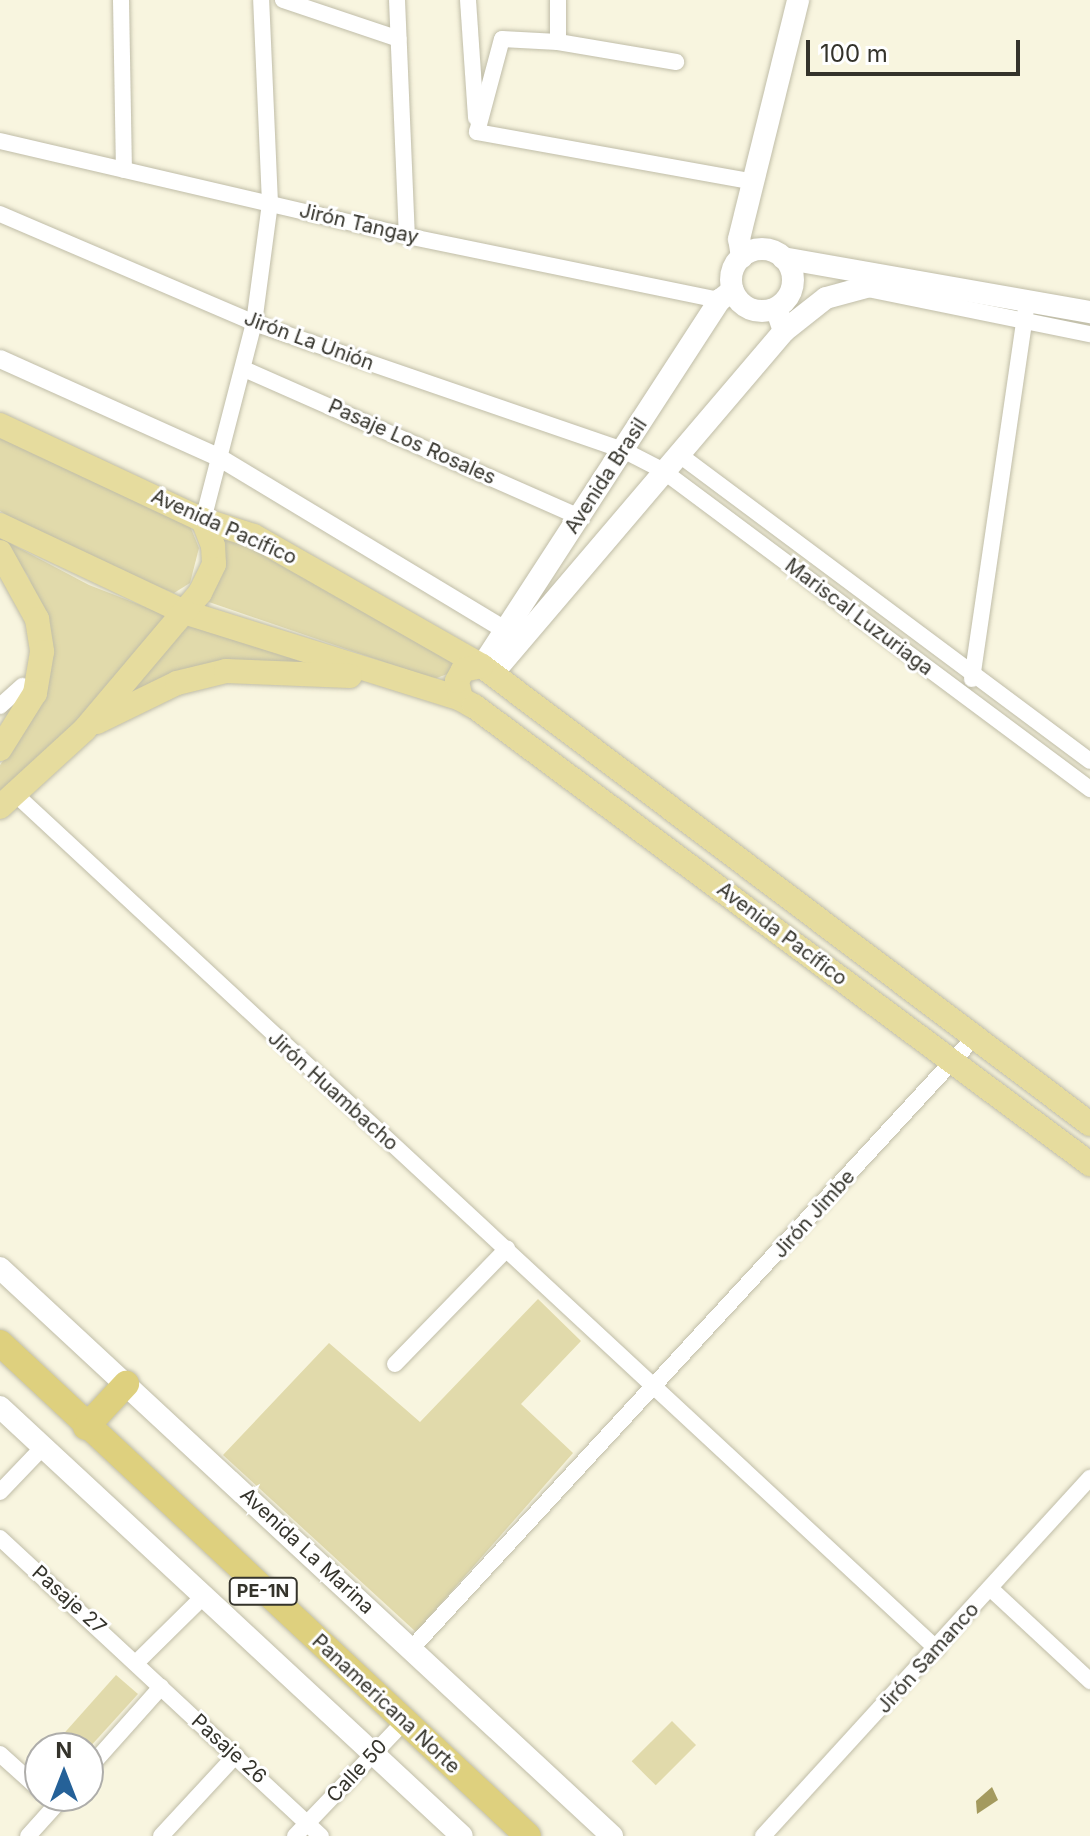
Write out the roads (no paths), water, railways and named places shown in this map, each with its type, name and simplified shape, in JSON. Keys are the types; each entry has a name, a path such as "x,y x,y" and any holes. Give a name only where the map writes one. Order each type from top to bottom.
{"highway":[{"name":"Panamericana Norte","path":"0,1343 86,1427 528,1836"},
{"path":"86,1427 126,1384"}],"main road":[{"path":"798,0 739,239 742,257 726,295 754,310 826,298 901,277"},
{"path":"742,257 763,249 783,258 901,277 1025,311 1090,312"},
{"path":"783,258 793,277 779,306 784,331"},
{"name":"Avenida Brasil","path":"487,669 503,629 625,451 726,295"},
{"path":"487,669 784,331 826,298"},
{"name":"Avenida Pacífico","path":"0,425 203,520 254,536 487,669 972,1040 1090,1124"},
{"path":"7,800 85,729 208,580 214,564 213,546 203,520"},
{"name":"Avenida Pacífico","path":"0,525 184,612 468,703 1090,1164"},
{"path":"0,552 37,619 42,652 35,693 0,749"},
{"path":"469,667 487,669 497,686 493,699 468,703 459,675 469,667"},
{"path":"85,729 177,683 226,671 276,669 391,679"},
{"name":"Avenida La Marina","path":"0,1268 612,1836"},
{"path":"0,1407 206,1594 462,1836"}],"street":[{"path":"121,0 124,170"},
{"path":"203,520 254,323 270,203 261,0"},
{"path":"283,0 399,39"},
{"path":"397,0 407,236"},
{"path":"468,0 477,132"},
{"path":"558,0 558,42"},
{"path":"477,132 502,39 558,42 676,62"},
{"path":"477,132 755,182"},
{"name":"Jirón Tangay","path":"0,141 407,236 726,295"},
{"name":"Jirón La Unión","path":"0,214 254,323 625,451"},
{"path":"862,288 1025,311 1090,334"},
{"path":"969,699 1025,311"},
{"path":"0,359 220,458 503,629"},
{"name":"Pasaje Los Rosales","path":"244,369 580,517"},
{"name":"Mariscal Luzuriaga","path":"625,451 662,470 1090,789"},
{"name":"Mariscal Luzuriaga","path":"677,453 1090,761"},
{"path":"0,706 22,686"},
{"name":"Jirón Huambacho","path":"7,800 507,1249 937,1649"},
{"name":"Jirón Jimbe","path":"412,1648 972,1040"},
{"path":"395,1364 507,1249"},
{"path":"0,1492 43,1447"},
{"name":"Jirón Samanco","path":"763,1836 1090,1478"},
{"name":"Pasaje 27","path":"0,1538 138,1661"},
{"path":"990,1588 1090,1681"},
{"path":"138,1661 206,1594"},
{"name":"Pasaje 26","path":"138,1661 161,1687 310,1821 321,1836"},
{"path":"104,1751 161,1687"},
{"name":"Calle 50","path":"295,1836 405,1721"},
{"path":"0,1754 24,1776"},
{"path":"161,1836 236,1755"},
{"path":"28,1836 46,1812"}]}
